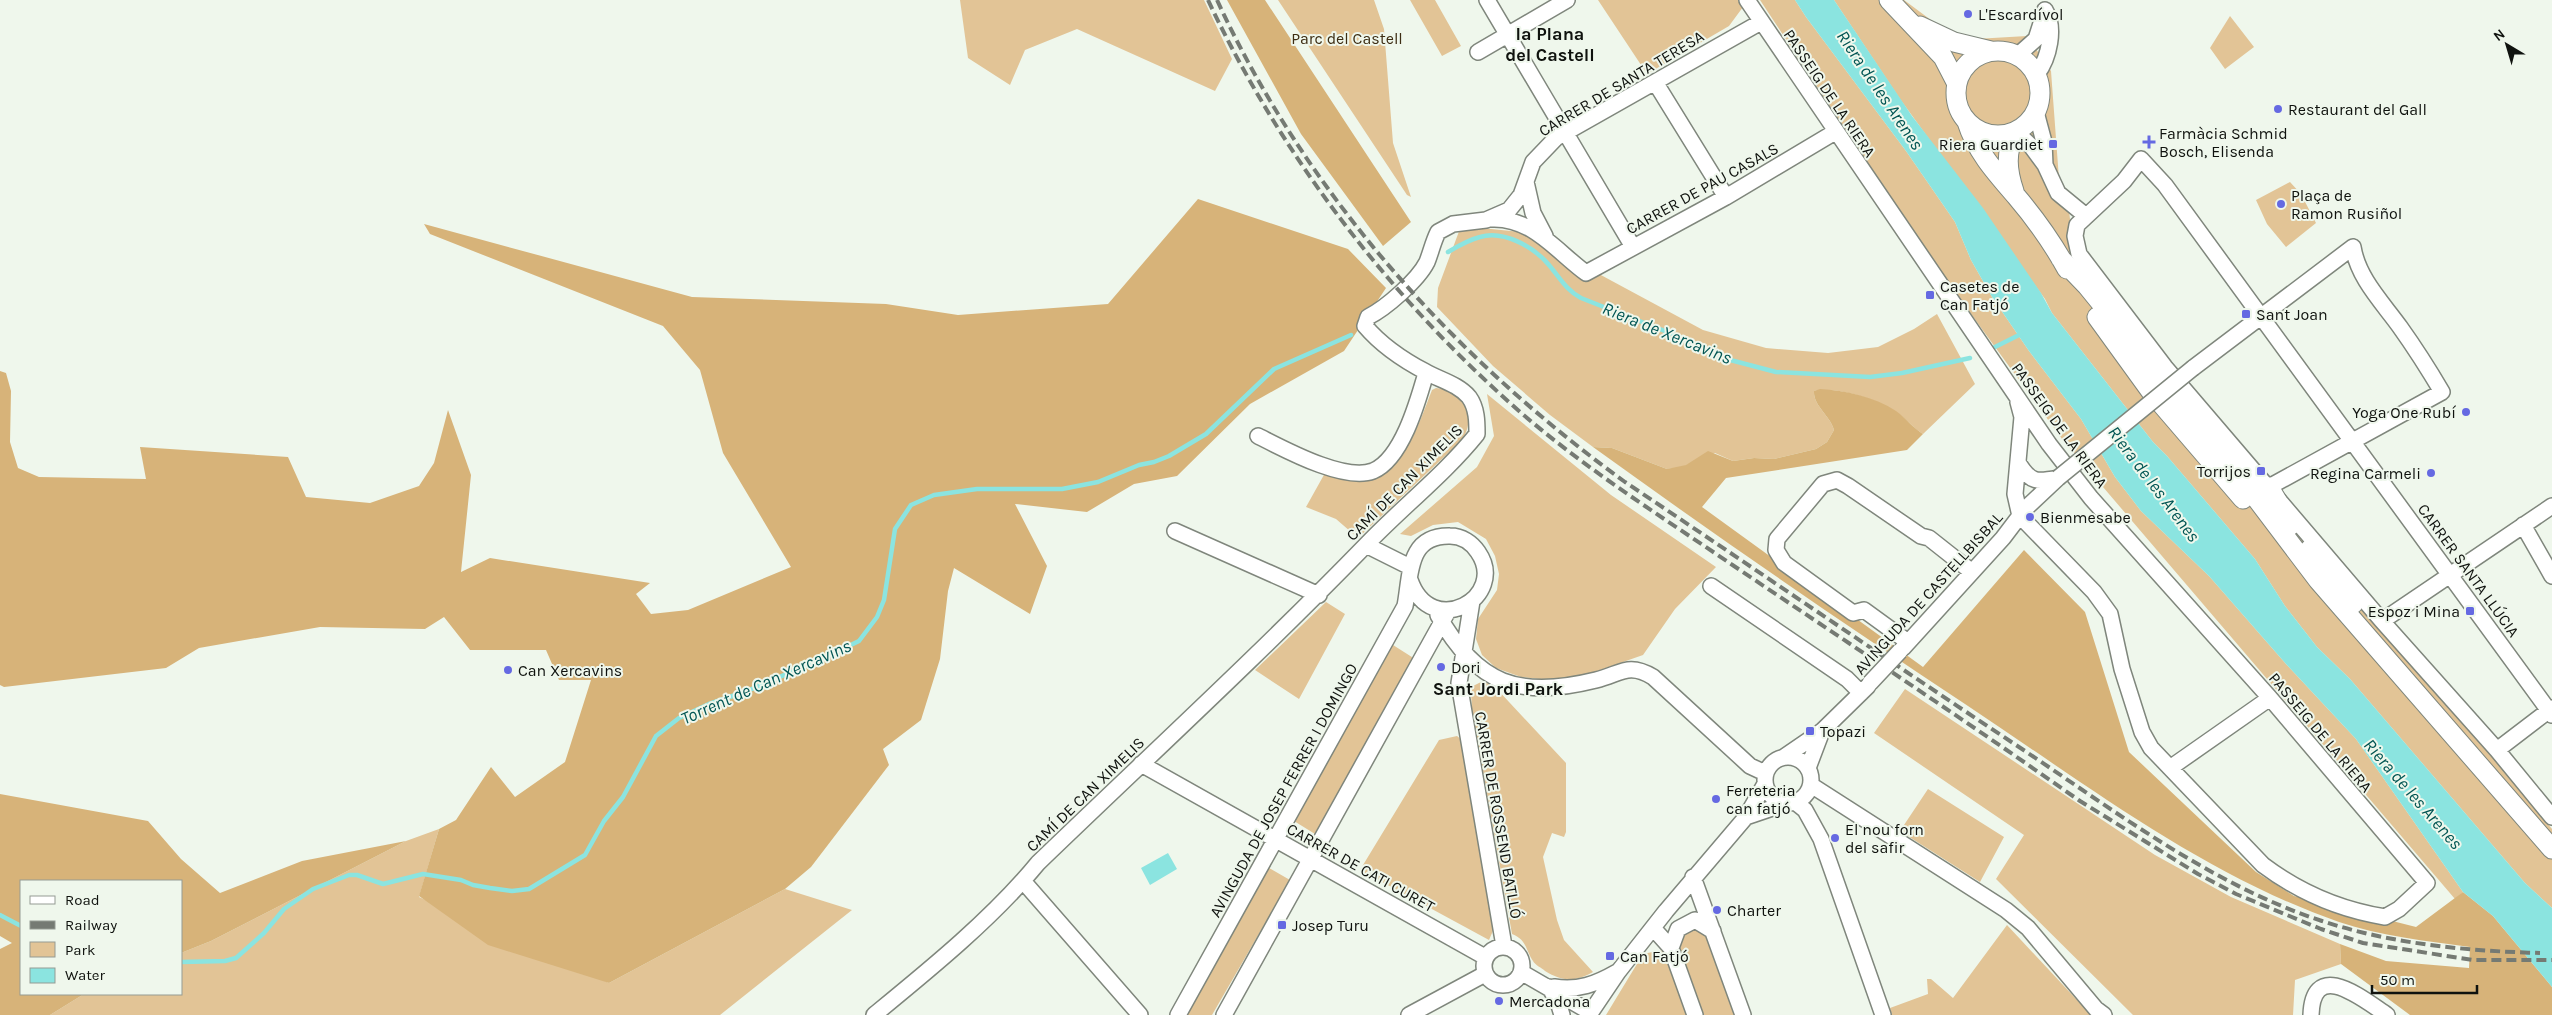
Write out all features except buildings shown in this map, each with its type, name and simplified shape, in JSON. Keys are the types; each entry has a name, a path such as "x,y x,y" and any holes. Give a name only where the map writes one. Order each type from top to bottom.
{"main road":[{"path":"1889,0 1943,57 1957,84"},
{"path":"1905,19 1954,42 1991,51"},
{"path":"2016,197 2007,166 2010,142 2016,132 2027,124 2036,112 2041,92 2037,74 2029,63 2018,55 2000,50 1991,51 1979,55 1968,62 1957,84 1957,103 1973,138 1992,170 2016,197 2061,259 2087,286 2213,441 2318,580 2548,845"},
{"path":"1967,122 1976,129 1988,134 2001,135 2016,132"},
{"path":"2268,487 2286,519 2361,615 2390,662"}],"street":[{"path":"1487,0 1633,247"},
{"path":"1478,52 1567,0"},
{"name":"PASSEIG DE LA RIERA","path":"1747,0 2049,444 2091,498 2270,698 2427,883 2399,909 2385,918 2351,910 2324,900 2280,878 2264,865 2170,768"},
{"path":"2018,55 2036,39 2045,5"},
{"path":"2037,74 2048,55 2050,18 2045,5"},
{"name":"CARRER DE SANTA TERESA","path":"1392,300 1414,279 1427,262 1438,232 1453,224 1486,220 1510,210 1517,203 1533,162 1544,148 1566,133 1761,22"},
{"path":"1655,82 1726,197"},
{"path":"2036,112 2044,142 2045,165"},
{"name":"CARRER DE PAU CASALS","path":"1548,241 1586,273 1726,197 1835,132"},
{"path":"2016,132 2031,146 2045,165 2058,194 2086,216 2077,225 2075,236 2080,254 2165,367 2382,621 2497,750 2552,817"},
{"name":"CARRER SANTA LLÚCIA","path":"2086,216 2124,181 2141,159 2165,185 2551,711"},
{"path":"1526,178 1533,213 1548,241"},
{"path":"1486,220 1500,219 1530,227 1548,241"},
{"name":"AVINGUDA DE CASTELLBISBAL","path":"1784,757 1822,730 1866,688 1972,572 2020,516 2058,478 2194,368 2353,247 2355,258 2366,281 2406,335 2442,392 2352,439"},
{"name":"CAMÍ DE CAN XIMELIS","path":"874,1015 908,987 1024,880 1038,863 1140,764 1319,596 1366,545 1463,452 1478,434 1476,415 1470,399 1459,388 1426,372 1380,343 1365,326 1368,317 1392,300"},
{"path":"1258,436 1307,460 1352,472 1371,471 1378,468 1393,453 1408,428 1426,372"},
{"path":"2016,396 2022,417 2015,494 2020,516 2094,592 2110,614 2122,668 2142,732 2151,748 2170,768 2270,698"},
{"path":"2268,487 2352,439"},
{"path":"2019,464 2026,476 2039,482 2058,478"},
{"path":"1904,647 1864,610 1853,613 1784,563 1776,550 1776,539 1823,484 1837,480 1848,486 1920,536 1929,538 1972,572"},
{"path":"2382,621 2552,506"},
{"path":"2523,525 2552,576"},
{"path":"1175,531 1319,596"},
{"path":"1224,1015 1442,614 1465,606 1480,592 1484,581 1485,569 1482,557 1475,547 1465,540 1454,536 1430,539 1420,546 1414,556 1410,574 1419,598 1442,614 1464,654 1482,671 1510,685 1537,689 1598,680 1623,670 1640,670 1653,677 1765,778 1773,798 1791,802 1805,810 1822,839 1883,1015"},
{"path":"1366,545 1410,574"},
{"name":"AVINGUDA DE JOSEP FERRER I DOMINGO","path":"1178,1015 1405,606 1410,574"},
{"path":"1711,586 1847,679 1866,688"},
{"name":"CARRER DE ROSSEND BATLLÓ","path":"1472,601 1459,683 1504,946"},
{"path":"1459,683 1468,672 1482,671"},
{"path":"2497,750 2551,711"},
{"path":"1746,817 1804,796 1810,785 1808,768 1822,730"},
{"path":"1521,972 1548,986 1590,1014 1618,972 1693,877 1746,817 1776,760 1784,757 1795,758 1808,768"},
{"name":"CARRER DE CATI CURET","path":"1140,764 1486,957"},
{"path":"1810,785 2006,910 2028,928 2096,1009 2104,1015"},
{"path":"1693,877 1743,1015"},
{"path":"1024,880 1140,1015"},
{"path":"1671,948 1678,929 1695,920 1713,931"},
{"path":"1653,928 1671,948 1695,1015"},
{"path":"1504,946 1519,955 1522,966 1521,972 1514,981 1504,985 1492,982 1485,974 1486,957 1493,949 1504,946"},
{"path":"1548,986 1570,990 1582,988 1618,972"},
{"path":"1409,1015 1485,974"},
{"path":"2310,1015 2313,998 2325,987 2331,985 2347,989 2387,1015"},
{"path":"1548,986 1558,1002 1562,1015"}],"green space":[{"path":"960,0 1204,0 1232,59 1215,91 1077,29 1025,50 1010,85 968,58"},
{"name":"Parc del Castell","path":"1278,0 1374,0 1384,29 1393,143 1411,197 1407,195"},
{"name":"Parc del Castell","path":"1410,0 1435,0 1461,46 1442,56"},
{"path":"1598,0 1738,0 1743,7 1729,26 1647,74"},
{"path":"1760,0 1795,0 1906,151 1955,222 1971,260 1992,297 2029,351 2081,419 2115,477 2141,511 2209,576 2286,664 2356,739 2463,892 2455,899 2062,439 1931,259"},
{"path":"1834,0 1904,0 1943,29 1975,39 2027,36 2051,71 2059,179 2069,211 2074,251 2552,829 2552,908 2525,883 2350,679 2317,647 2285,606 2255,559 2153,442 2052,313 2045,299 1900,99"},
{"path":"2230,16 2254,47 2225,69 2210,48"},
{"name":"Plaça de Ramon Rusiñol","path":"2290,182 2301,194 2316,223 2286,247 2267,224 2256,200"},
{"path":"1461,226 1521,232 1703,330 1766,348 1828,353 1878,347 1914,329 1937,314 1975,384 1923,434 1900,414 1868,398 1834,390 1814,391 1816,401 1834,430 1827,442 1816,449 1774,459 1754,458 1733,461 1715,453 1680,468 1667,469 1612,448 1593,447 1550,415 1493,366 1437,307 1438,288"},
{"path":"1436,388 1446,390 1461,400 1468,415 1466,432 1461,441 1358,538 1336,519 1306,507 1325,473 1346,479 1367,480 1380,476 1391,468 1409,444 1432,390"},
{"path":"1487,394 1611,495 1716,567 1675,609 1643,655 1583,676 1556,681 1521,677 1496,668 1482,655 1476,639 1478,619 1497,590 1499,574 1495,556 1486,539 1458,522 1433,525 1411,536 1400,534 1477,467 1494,436"},
{"path":"1326,602 1345,614 1299,699 1255,670"},
{"path":"1393,645 1415,659 1315,834 1294,821"},
{"path":"1483,681 1496,688 1566,763 1566,832 1564,837 1552,833 1543,857 1557,920 1564,940 1593,972 1580,978 1563,979 1545,971 1530,957 1523,942 1512,934 1472,709 1471,693 1473,686"},
{"path":"1905,689 2155,855 2231,897 2340,944 2341,964 2295,980 2293,1015 2133,1015 1996,879 2024,835 1874,733"},
{"path":"1457,736 1462,740 1495,926 1489,940 1360,870 1439,740"},
{"path":"1928,789 2004,837 1980,882 1900,831"},
{"path":"439,829 419,897 609,983 785,889 852,910 720,1015 50,1015 82,995 182,995 182,953 211,941 406,841"},
{"path":"1269,868 1290,880 1212,1015 1185,1015"},
{"path":"2007,925 2091,1015 1892,1015 1890,1008 1928,994 1927,979 1931,979 1953,998"},
{"path":"1695,929 1703,932 1710,942 1735,1015 1701,1015 1677,943 1681,933"},
{"path":"1671,948 1694,1015 1606,1015 1643,954"}],"shaded area":[{"path":"1227,0 1265,0 1411,222 1383,246 1301,134"},
{"path":"1198,199 1348,249 1386,288 1344,351 1250,404 1177,476 1134,484 1087,512 1015,504 1047,566 1030,614 954,568 948,591 940,659 921,720 883,749 889,765 811,867 785,889 609,983 488,945 419,896 439,829 456,820 491,767 515,797 565,762 591,680 559,680 546,650 470,650 444,617 425,629 320,627 199,648 166,668 4,687 0,685 0,371 6,373 11,391 10,442 18,468 39,477 146,479 140,447 288,457 306,497 370,503 419,486 434,463 448,410 471,475 461,572 490,558 650,583 636,594 651,614 688,610 791,567 723,453 700,370 663,326 430,234 424,224 692,297 886,304 958,315 1108,304"},
{"path":"1820,389 1849,393 1879,402 1896,411 1923,434 1907,450 1726,478 1702,507 1923,667 2024,550 2085,612 2129,752 2256,872 2294,896 2416,927 2463,892 2493,916 2552,987 2552,1015 2410,1015 2341,964 2340,944 2386,961 2469,968 2470,947 2387,934 2339,922 2241,880 2194,854 2102,797 1873,643 1593,447 1612,448 1667,469 1686,465 1708,451 1733,461 1754,458 1774,459 1816,449 1827,442 1834,430 1814,396 1814,391"},
{"path":"0,794 148,821 181,859 220,893 302,861 406,841 211,941 182,953 182,880 20,880 20,995 82,995 50,1015 0,1015 0,949 12,943 0,936"}],"water":[{"name":"Riera de les Arenes","path":"1795,0 1834,0 1912,116 1983,208 2041,293 2052,313 2153,442 2255,559 2285,606 2317,647 2350,679 2525,883 2552,908 2552,987 2493,916 2463,892 2356,739 2286,664 2209,576 2141,511 2115,477 2081,419 2029,351 1992,297 1971,260 1955,222 1906,151"},
{"path":"1168,853 1177,869 1150,885 1141,868"}],"waterway":[{"name":"Riera de Xercavins","path":"1448,252 1467,241 1480,237 1489,235 1508,238 1527,246 1543,258 1567,287 1581,298 1680,337 1715,356 1776,372 1870,377 1902,373 1970,358"},
{"name":"Riera de Xercavins","path":"1995,347 2023,333"},
{"name":"Torrent de Can Xercavins","path":"182,962 225,961 236,958 264,933 284,909 313,889 349,875 357,875 383,884 423,874 461,880 473,885 490,888 512,891 529,889 585,855 604,821 623,797 656,736 679,718 709,704 747,691 859,641 877,617 884,600 895,529 911,505 934,495 977,489 1062,489 1098,482 1139,465 1154,462 1169,456 1206,434 1274,369 1351,335"},
{"name":"Torrent de Can Xercavins","path":"0,915 20,925"}],"railway":[{"path":"1208,0 1236,57 1268,112 1302,165 1378,266 1464,360 1510,403 1590,467 2080,801 2198,874 2236,894 2321,929 2363,943 2473,960 2552,960"},
{"path":"1217,0 1253,72 1295,140 1340,205 1390,267 1444,326 1501,381 1562,433 1625,482 2130,822 2204,868 2242,888 2281,906 2322,921 2402,941 2457,948 2540,953"}],"place":[{"name":"L'Escardívol","path":"1968,14"},
{"name":"Restaurant del Gall","path":"2278,109"},
{"name":"Farmàcia Schmid Bosch, Elisenda","path":"2149,142"},
{"name":"Riera Guardiet","path":"2053,144"},
{"name":"Plaça de Ramon Rusiñol","path":"2281,204"},
{"name":"Casetes de Can Fatjó","path":"1930,295"},
{"name":"Sant Joan","path":"2246,314"},
{"name":"Yoga One Rubí","path":"2466,412"},
{"name":"Torrijos","path":"2261,471"},
{"name":"Regina Carmeli","path":"2431,473"},
{"name":"Bienmesabe","path":"2030,517"},
{"name":"Espoz i Mina","path":"2470,611"},
{"name":"Dori","path":"1441,667"},
{"name":"Can Xercavins","path":"508,670"},
{"name":"Topazi","path":"1810,731"},
{"name":"Ferreteria can fatjó","path":"1716,799"},
{"name":"El nou forn del safir","path":"1835,838"},
{"name":"Charter","path":"1717,910"},
{"name":"Josep Turu","path":"1282,925"},
{"name":"Can Fatjó","path":"1610,956"},
{"name":"Mercadona","path":"1499,1001"}],"district":[{"name":"la Plana del Castell","path":"1550,44"},
{"name":"Sant Jordi Park","path":"1498,689"}]}
